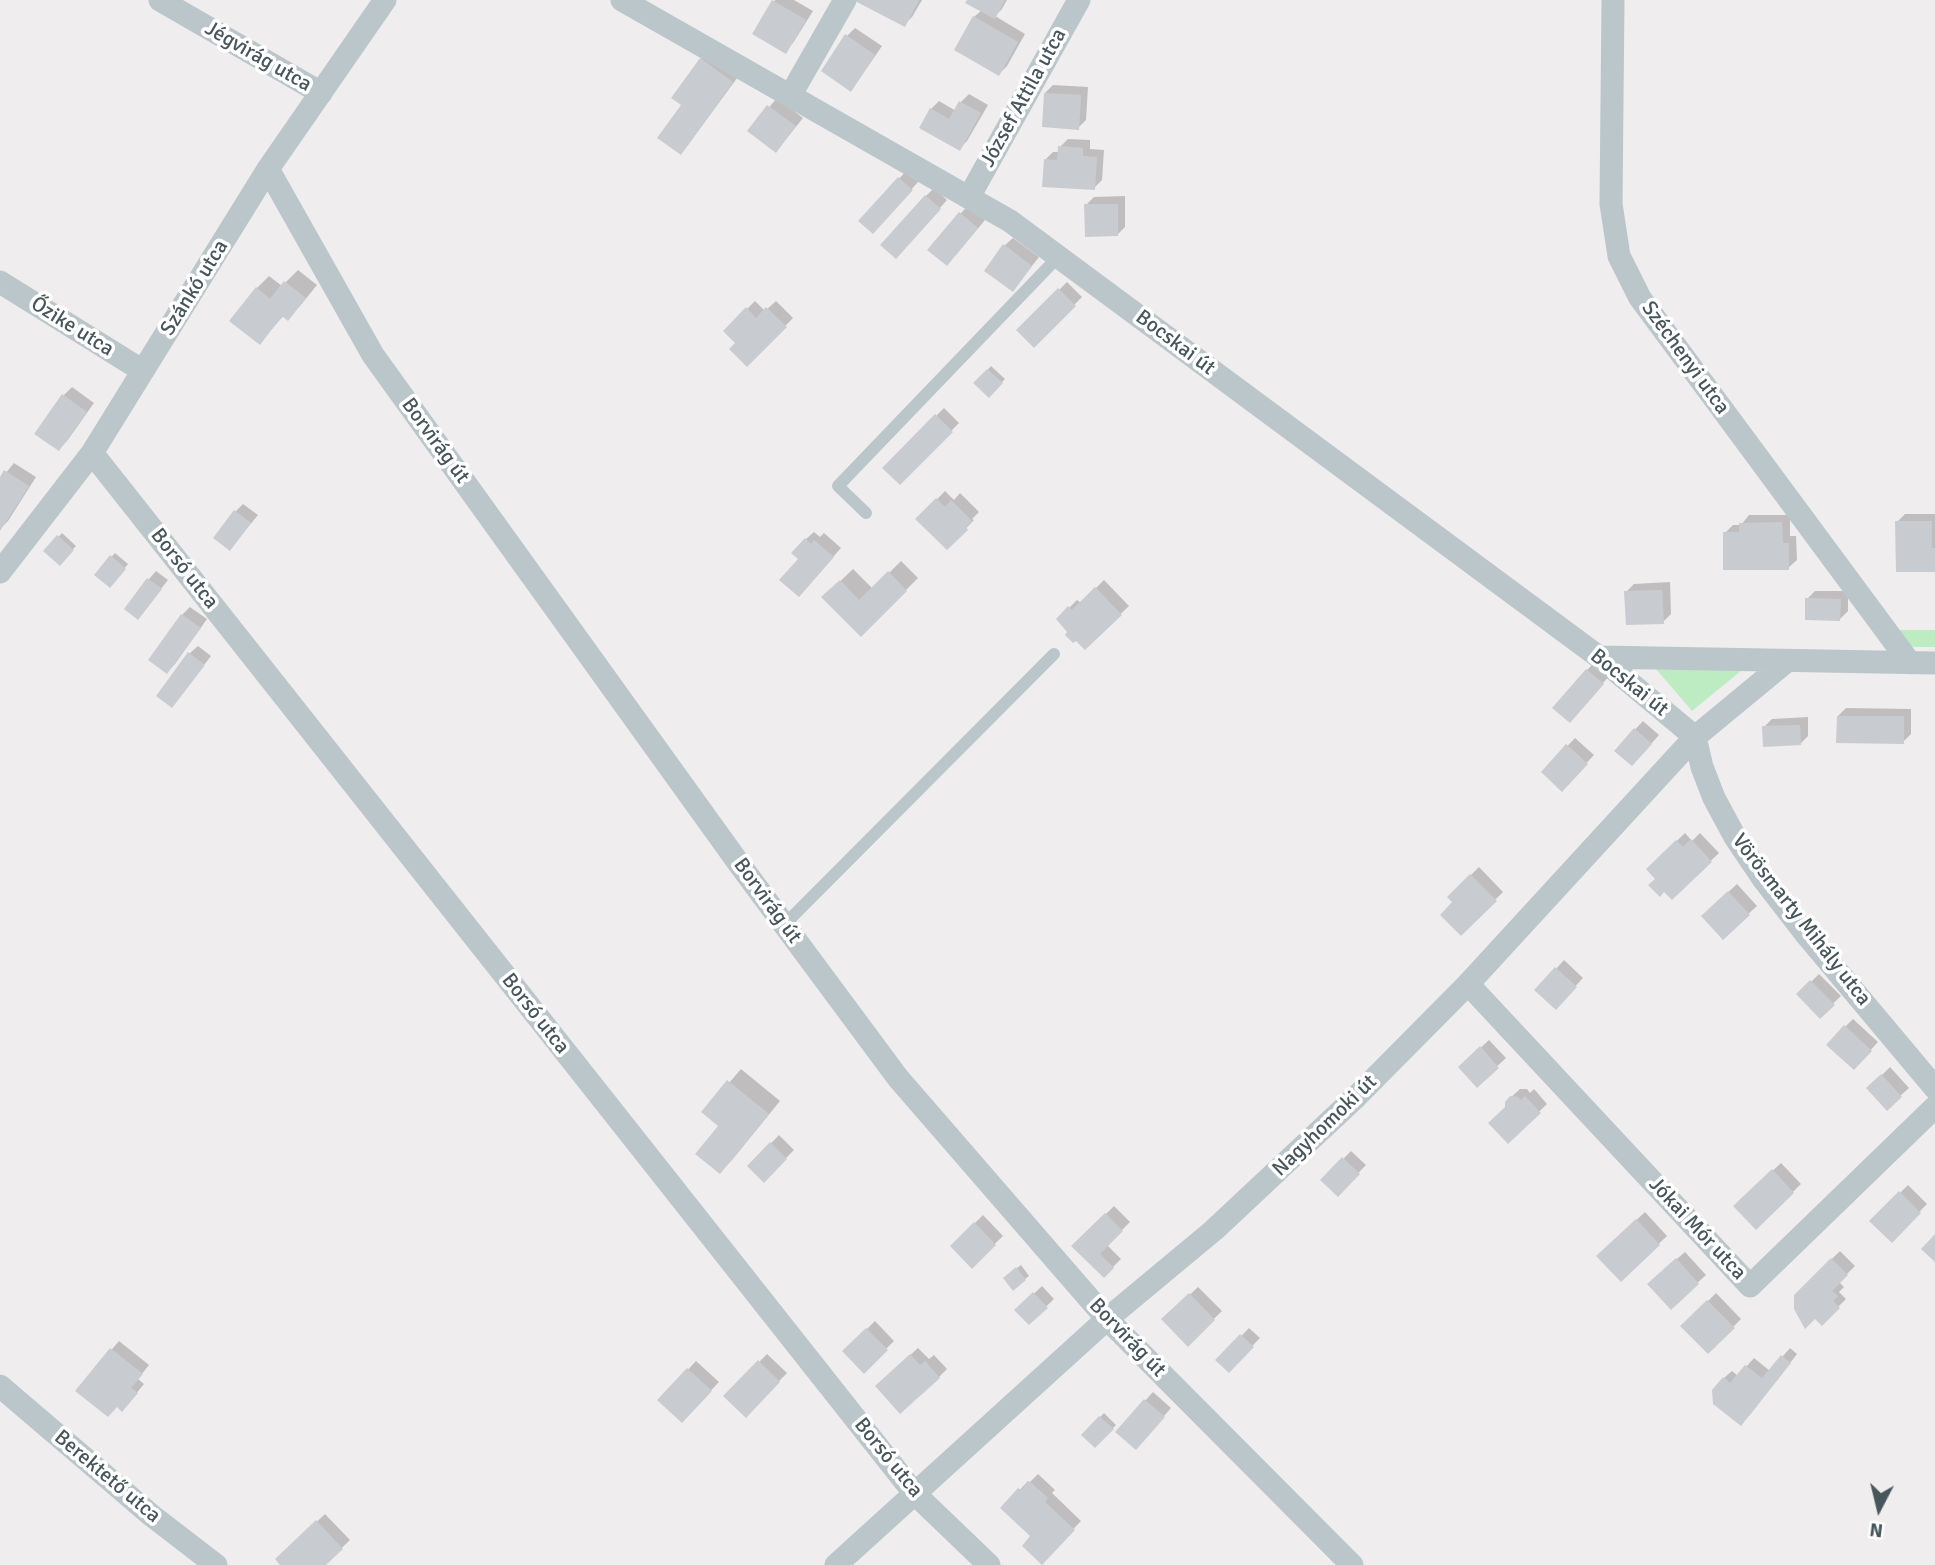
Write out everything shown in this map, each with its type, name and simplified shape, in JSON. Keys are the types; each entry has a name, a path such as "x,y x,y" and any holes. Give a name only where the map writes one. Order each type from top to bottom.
{"street":[{"name":"Jégvirág utca","path":"160,0 321,93"},
{"name":"Szánkó utca","path":"0,572 92,453 268,170 385,0"},
{"name":"Bocskai út","path":"622,0 1010,221 1599,657 1695,737"},
{"path":"790,96 845,0"},
{"name":"József Attila utca","path":"969,197 1079,0"},
{"name":"Széchenyi utca","path":"1614,0 1611,205 1619,256 1640,298 1910,663"},
{"name":"Borvirág út","path":"268,170 373,355 784,925 898,1078 1107,1319 1352,1565"},
{"name":"Őzike utca","path":"0,282 143,371"},
{"name":"Borsó utca","path":"92,453 915,1494 989,1565"},
{"path":"1599,657 1935,663"},
{"name":"Nagyhomoki út","path":"836,1565 1107,1319 1224,1222 1357,1096 1468,984 1695,737 1787,661"},
{"name":"Vörösmarty Mihály utca","path":"1695,737 1714,799 1764,880 1935,1088"},
{"name":"Jókai Mór utca","path":"1468,984 1750,1286 1935,1107"},
{"name":"Berektető utca","path":"0,1386 151,1515 216,1565"}],"lane":[{"path":"866,513 838,486 1058,257"},
{"path":"784,925 1054,654"}],"green space":[{"path":"1899,630 1935,630 1935,647 1906,647"},
{"path":"1747,666 1692,711 1656,669"}],"building":[{"path":"772,0 806,20 786,54 752,34"},
{"path":"853,0 919,0 905,27"},
{"path":"967,0 1005,0 995,19 965,3"},
{"path":"973,16 1018,42 999,76 954,50"},
{"path":"845,34 875,55 851,92 821,71"},
{"path":"700,58 733,82 681,155 657,138 681,105 671,98"},
{"path":"1044,93 1081,95 1079,130 1042,127"},
{"path":"959,101 981,113 960,151 919,128 930,108 949,119"},
{"path":"767,105 796,126 776,153 747,131"},
{"path":"1058,146 1083,148 1083,156 1097,157 1095,190 1042,187 1044,159 1057,160"},
{"path":"898,177 913,190 873,234 858,221"},
{"path":"925,195 941,209 896,259 880,245"},
{"path":"1084,204 1118,204 1118,236 1085,237"},
{"path":"959,212 978,228 947,266 927,250"},
{"path":"1003,244 1032,266 1013,292 984,271"},
{"path":"284,281 306,298 288,321 282,316 260,345 229,321 256,287 270,299"},
{"path":"1058,288 1076,306 1034,348 1016,330"},
{"path":"746,307 756,318 766,307 787,327 747,367 729,349 735,343 723,331"},
{"path":"987,369 1003,383 989,398 973,383"},
{"path":"62,394 87,412 59,451 34,434"},
{"path":"935,414 953,432 900,485 882,468"},
{"path":"4,470 29,486 0,531 0,477"},
{"path":"936,498 945,507 951,500 972,521 966,527 968,530 947,550 915,519"},
{"path":"234,510 251,523 230,551 213,538"},
{"path":"1895,521 1932,521 1935,572 1896,572"},
{"path":"1782,522 1783,543 1789,543 1789,570 1723,570 1723,532 1739,532 1739,523"},
{"path":"57,535 74,550 60,566 43,551"},
{"path":"805,538 811,544 814,540 834,557 799,597 779,580 798,559 791,553"},
{"path":"110,555 126,569 110,588 94,575"},
{"path":"888,571 907,591 861,637 821,597 840,580 859,600"},
{"path":"147,578 162,589 138,620 124,609"},
{"path":"1095,587 1122,615 1085,650 1065,635 1067,632 1056,619 1068,606 1072,610"},
{"path":"1662,590 1664,624 1626,625 1624,591"},
{"path":"1805,598 1841,599 1840,621 1805,620"},
{"path":"181,614 201,628 167,674 148,660"},
{"path":"188,652 205,665 172,708 156,696"},
{"path":"1586,669 1604,684 1570,723 1552,708"},
{"path":"1837,716 1904,716 1904,744 1836,743"},
{"path":"1800,725 1801,745 1763,747 1762,726"},
{"path":"1634,728 1652,744 1632,766 1614,751"},
{"path":"1566,744 1588,764 1562,792 1541,772"},
{"path":"1691,839 1712,862 1672,900 1664,892 1660,897 1648,885 1655,879 1646,869 1676,840 1683,847"},
{"path":"1470,874 1497,901 1461,936 1440,915 1452,902 1447,897"},
{"path":"1728,891 1750,915 1723,940 1701,916"},
{"path":"1555,967 1577,987 1556,1010 1534,990"},
{"path":"1810,980 1835,1005 1820,1019 1796,994"},
{"path":"1844,1025 1872,1051 1854,1070 1826,1045"},
{"path":"1480,1046 1499,1068 1477,1088 1458,1067"},
{"path":"1881,1074 1902,1097 1887,1111 1866,1088"},
{"path":"727,1080 769,1114 720,1174 695,1154 718,1126 701,1112"},
{"path":"1510,1096 1521,1100 1525,1096 1541,1113 1508,1144 1488,1123 1505,1107"},
{"path":"770,1142 787,1159 764,1183 747,1166"},
{"path":"1342,1157 1360,1174 1338,1197 1320,1180"},
{"path":"1772,1169 1794,1193 1756,1230 1733,1206"},
{"path":"1899,1191 1921,1213 1892,1243 1869,1221"},
{"path":"1105,1213 1123,1231 1100,1254 1114,1268 1104,1278 1071,1246"},
{"path":"1636,1219 1660,1245 1621,1282 1596,1256"},
{"path":"974,1222 996,1245 972,1269 950,1246"},
{"path":"1935,1234 1935,1262 1921,1249"},
{"path":"1676,1258 1699,1284 1671,1310 1647,1284"},
{"path":"1831,1258 1848,1275 1832,1291 1838,1296 1833,1301 1840,1308 1822,1326 1815,1319 1805,1329 1794,1309 1794,1295"},
{"path":"1016,1267 1026,1280 1013,1291 1003,1278"},
{"path":"1033,1292 1048,1308 1029,1325 1014,1310"},
{"path":"1189,1293 1215,1320 1188,1347 1161,1319"},
{"path":"1707,1300 1735,1328 1708,1354 1680,1326"},
{"path":"866,1328 888,1350 864,1374 842,1351"},
{"path":"1240,1334 1254,1347 1229,1373 1215,1360"},
{"path":"110,1348 143,1374 131,1388 138,1393 122,1412 117,1407 108,1417 75,1391"},
{"path":"910,1354 920,1365 925,1361 940,1378 900,1414 875,1386"},
{"path":"1781,1355 1791,1363 1741,1426 1713,1404 1712,1390 1723,1377 1730,1383 1745,1365 1762,1378"},
{"path":"758,1360 780,1382 746,1418 723,1396"},
{"path":"687,1368 712,1391 682,1423 657,1400"},
{"path":"1144,1399 1165,1417 1136,1450 1115,1432"},
{"path":"1099,1416 1114,1429 1095,1448 1081,1435"},
{"path":"1029,1481 1048,1498 1045,1502 1075,1530 1042,1565 1022,1546 1030,1536 1000,1508 1018,1488 1021,1490"},
{"path":"316,1520 343,1549 326,1565 280,1565 275,1559"}]}
